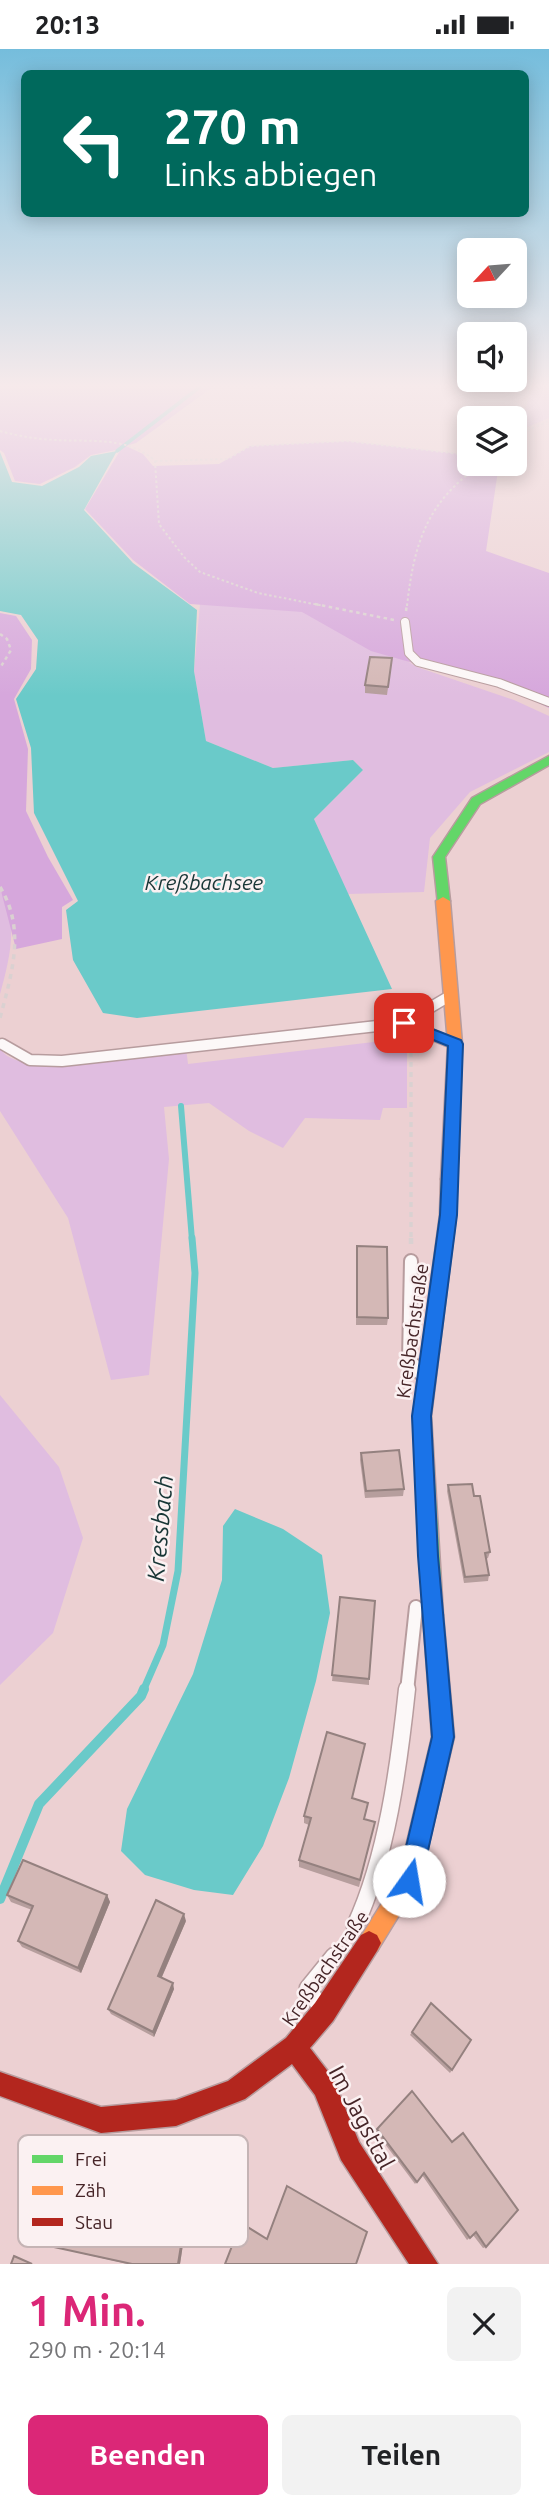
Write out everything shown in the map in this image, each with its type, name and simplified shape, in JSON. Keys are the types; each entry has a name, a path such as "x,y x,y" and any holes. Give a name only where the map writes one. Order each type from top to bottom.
{"street":[{"name":"Kreßbachstraße","path":"295,2047 324,2012 409,1881 443,1737 428,1556 422,1416 448,1215 455,1044 439,857 477,801 549,760"},
{"path":"0,2084 101,2120 176,2113 236,2089 295,2047"},
{"name":"Im Jagsttal","path":"295,2047 324,2087 350,2151 425,2264"}],"lane":[{"path":"405,622 409,653 418,662 499,683 549,702"},
{"path":"2,1044 30,1060 62,1061 408,1024 451,995"},
{"path":"408,1024 455,1044"},
{"path":"411,1261 409,1359 427,1381"},
{"path":"324,2012 308,1988 348,1940 371,1891 401,1749 413,1619 428,1556"}],"path":[{"path":"157,489 159,524 184,557 200,572 258,593 405,622 408,584 422,534 449,489"},
{"path":"0,634 7,639 11,650 0,668"},
{"path":"0,887 9,898 17,945 0,1018"},
{"path":"408,1024 411,1261"}],"shaded area":[{"path":"97,489 495,489 486,551 549,573 549,708 515,692 371,651 302,612 190,604 133,560 85,509"},
{"path":"200,604 317,609 328,613 417,667 514,700 549,716 549,752 470,792 430,838 424,892 348,894 314,819 363,770 353,760 273,768 206,741 194,671"},
{"path":"0,613 16,616 32,640 31,669 14,699 28,749 26,811 73,900 62,907 62,939 16,949 0,887"},
{"path":"0,890 10,915 11,941 0,994"},
{"path":"407,1038 407,1108 383,1108 380,1120 305,1118 283,1148 249,1131 209,1103 164,1107 169,1159 149,1375 111,1380 68,1218 0,1111 0,1048 12,1058 58,1065 186,1048 188,1064"},
{"path":"0,1395 59,1467 83,1538 53,1633 0,1685"}],"water":[{"name":"Kreßbachsee","path":"0,489 96,489 84,510 133,563 197,610 194,671 206,741 273,768 353,760 363,770 314,819 392,989 137,1018 103,1013 73,960 66,910 78,901 34,813 31,748 16,699 36,669 38,640 21,615 0,611"},
{"path":"235,1509 283,1529 322,1555 330,1613 316,1681 289,1778 263,1846 233,1895 194,1890 145,1875 121,1851 127,1809 193,1674 222,1580 223,1526"}],"building":[{"path":"370,657 392,658 388,687 365,685"},
{"path":"357,1246 387,1247 388,1318 357,1317"},
{"path":"399,1450 404,1489 366,1491 361,1453"},
{"path":"472,1484 474,1496 480,1496 490,1552 485,1553 489,1575 465,1577 448,1485"},
{"path":"340,1597 375,1601 369,1679 332,1675"},
{"path":"327,1732 365,1744 352,1798 368,1803 364,1819 375,1822 360,1880 299,1860 311,1818 304,1816"},
{"path":"23,1860 107,1895 78,1968 18,1941 33,1906 7,1895"},
{"path":"156,1900 184,1914 158,1976 173,1983 153,2032 108,2009"},
{"path":"431,2003 471,2040 452,2070 412,2032"},
{"path":"412,2091 452,2142 463,2133 518,2210 486,2247 476,2232 470,2238 424,2173 417,2182 377,2129"},
{"path":"287,2186 367,2232 356,2264 225,2264 232,2247 248,2247 248,2227 267,2239"},
{"path":"54,2247 181,2247 178,2264 132,2264"},
{"path":"14,2256 32,2264 11,2264"}],"waterway":[{"name":"Kressbach","path":"181,1106 192,1240"},
{"name":"Kressbach","path":"143,1691 163,1645 178,1571 195,1273 192,1238"},
{"name":"Kressbach","path":"0,1899 39,1804 141,1696 144,1689"}],"traffic: fast":[{"path":"443,901 439,857 476,801 549,760"},
{"path":"433,1615 422,1416 448,1215 449,1179"}],"traffic: slow":[{"path":"443,901 455,1044 449,1179"},
{"path":"369,1943 409,1881 443,1737 433,1615"}],"traffic: jam":[{"path":"0,2084 101,2120 176,2113 236,2090 295,2047 324,2012 369,1943"},
{"path":"295,2047 324,2087 350,2151 425,2264"}],"route":[{"path":"404,1023 455,1044 448,1215 422,1416 428,1556 443,1737 409,1881"}]}
